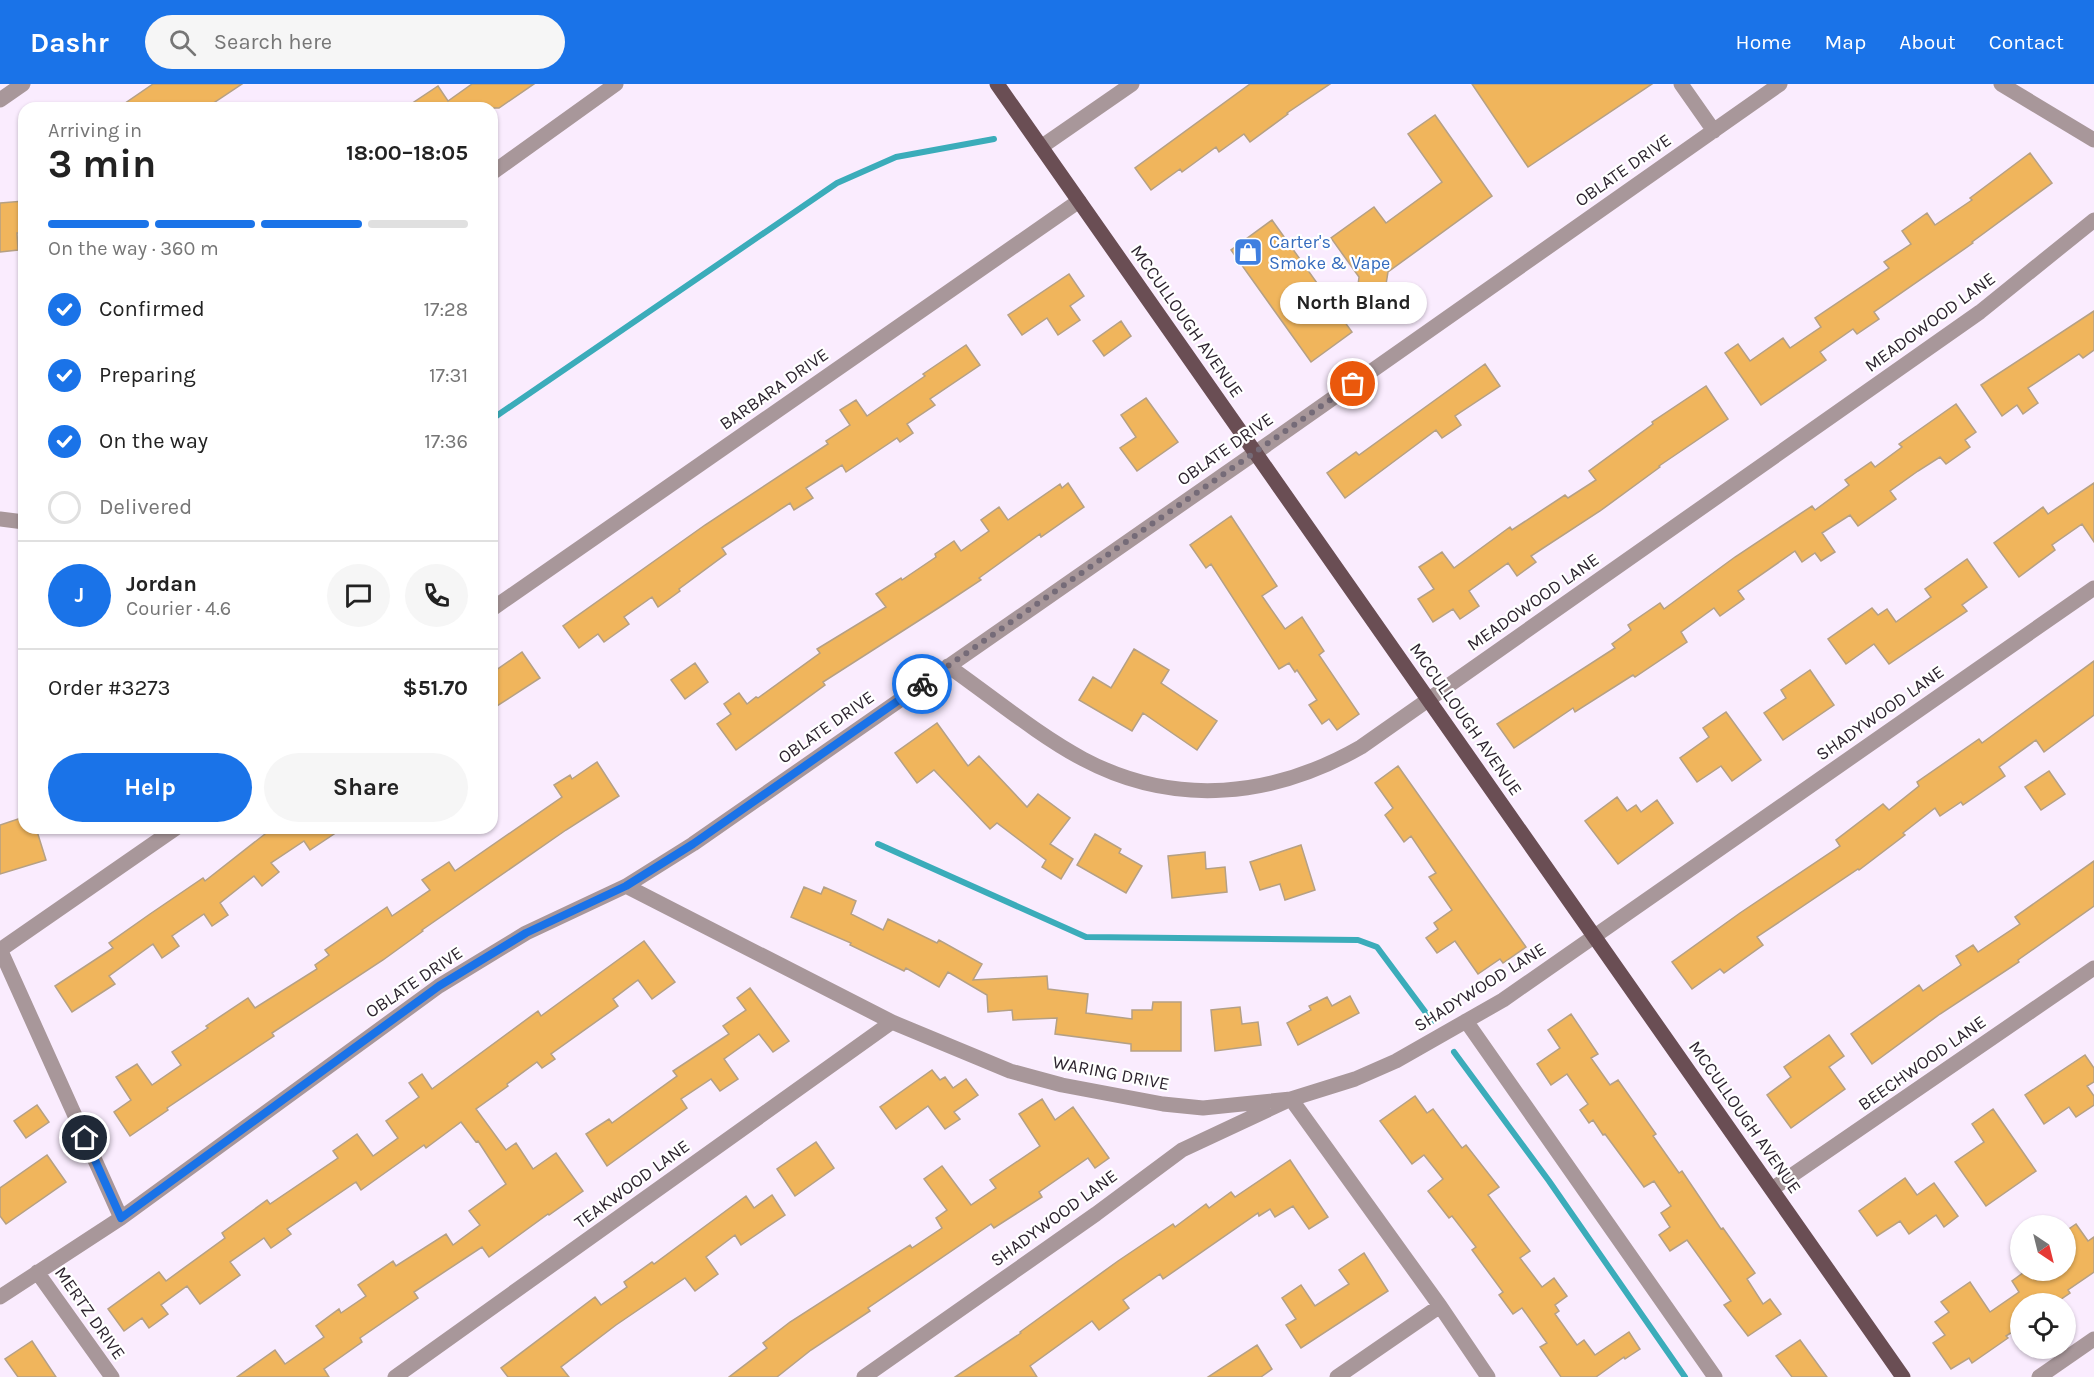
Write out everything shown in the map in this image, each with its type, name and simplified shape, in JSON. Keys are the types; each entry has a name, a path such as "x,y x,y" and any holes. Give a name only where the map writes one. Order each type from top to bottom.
{"main road":[{"name":"MCCULLOUGH AVENUE","path":"997,84 1903,1377"}],"street":[{"path":"0,100 23,84"},
{"path":"498,169 616,84"},
{"path":"1041,147 1132,84"},
{"path":"1681,84 1714,131"},
{"name":"OBLATE DRIVE","path":"0,1297 121,1218 439,986 526,933 626,886 693,844 1780,84"},
{"path":"2001,84 2094,140"},
{"name":"BARBARA DRIVE","path":"498,605 1079,201"},
{"name":"MEADOWOOD LANE","path":"948,666 1059,745 1084,760 1138,781 1195,790 1253,788 1282,782 1309,772 1361,747 1980,312 2094,220"},
{"path":"0,519 18,521"},
{"name":"SHADYWOOD LANE","path":"864,1377 1096,1214 1182,1150 1291,1099 1355,1079 1396,1061 1503,1000 2094,588"},
{"path":"121,1218 0,950 167,834"},
{"name":"WARING DRIVE","path":"626,886 892,1022 1010,1071 1163,1104 1203,1108 1291,1099"},
{"name":"BEECHWOOD LANE","path":"1772,1190 2094,968"},
{"path":"1466,1021 1715,1377"},
{"name":"TEAKWOOD LANE","path":"395,1377 892,1022"},
{"path":"1291,1099 1440,1306 1488,1377"},
{"name":"MERTZ DRIVE","path":"37,1272 112,1377"},
{"path":"1337,1377 1440,1306"},
{"path":"2039,1377 2094,1339"}],"building":[{"path":"153,84 242,84 215,102 127,102"},
{"path":"472,84 534,84 499,108 498,102 414,102 438,86 448,101"},
{"path":"1250,84 1330,84 1250,142 1244,134 1219,152 1216,147 1182,172 1180,169 1151,190 1135,168"},
{"path":"1472,84 1652,84 1528,167"},
{"path":"1435,115 1492,196 1388,272 1384,297 1357,293 1359,277 1331,238 1374,207 1386,223 1442,182 1408,134"},
{"path":"2030,153 2052,183 1973,243 1874,312 1879,319 1857,334 1853,329 1820,352 1826,360 1761,405 1725,353 1738,344 1750,361 1783,338 1790,348 1821,327 1815,318 1889,268 1884,262 1911,244 1902,231 1927,213 1935,225 1972,200 1970,198"},
{"path":"18,202 18,250 0,252 0,203"},
{"path":"1272,220 1352,332 1311,362 1231,250"},
{"path":"1069,274 1084,296 1070,306 1080,320 1058,335 1047,318 1022,335 1008,315"},
{"path":"2094,311 2094,350 2083,358 2079,354 2028,388 2038,403 2023,414 2017,405 2002,416 1981,385"},
{"path":"1121,321 1131,336 1104,356 1093,341"},
{"path":"966,345 980,365 930,399 935,405 907,424 913,433 900,442 897,438 846,472 842,465 806,488 813,498 794,510 790,503 722,548 726,554 679,589 680,591 658,607 652,597 624,617 629,624 604,642 598,634 579,648 563,626 705,525 828,444 826,441 850,425 840,410 856,400 867,416"},
{"path":"1485,364 1500,386 1455,416 1461,425 1442,438 1436,430 1345,498 1327,473 1356,452 1359,455"},
{"path":"1706,386 1728,419 1659,466 1600,511 1531,556 1536,562 1517,576 1508,563 1469,591 1479,606 1460,619 1453,609 1433,622 1418,599 1434,589 1419,567 1442,552 1454,568 1510,527 1512,530 1565,495 1568,498 1596,480 1589,471 1653,424 1652,422"},
{"path":"1146,398 1178,442 1137,471 1120,448 1136,437 1121,415"},
{"path":"1956,404 1976,432 1965,440 1970,447 1946,464 1940,457 1918,471 1890,491 1896,499 1858,526 1850,515 1822,533 1835,552 1821,561 1815,553 1802,562 1795,551 1738,591 1744,599 1720,616 1714,608 1681,632 1687,642 1635,677 1633,675 1575,712 1573,708 1514,748 1497,724 1615,648 1612,644 1631,630 1628,625 1660,603 1664,609 1735,557 1812,506 1815,510 1849,485 1845,480 1871,462 1875,467 1902,447 1899,444"},
{"path":"1068,483 1084,507 1041,537 1040,534 979,578 981,580 823,682 825,685 736,750 717,724 731,714 724,704 739,693 747,704 756,697 758,698 820,653 817,649 886,607 876,594 936,557 935,554 954,541 961,551 989,531 981,520 999,507 1008,520 1060,484 1062,488"},
{"path":"2094,483 2094,542 2082,524 2052,545 2055,550 2019,577 1994,543 2043,507 2048,514"},
{"path":"1231,516 1277,586 1262,596 1285,629 1302,617 1324,651 1319,655 1359,714 1337,730 1329,719 1322,724 1309,705 1317,700 1297,670 1295,672 1289,663 1279,669 1211,564 1206,568 1190,545"},
{"path":"1967,559 1987,587 1962,605 1967,611 1889,664 1874,644 1846,664 1828,639 1872,608 1878,615 1887,609 1896,622 1931,597 1925,589"},
{"path":"1134,649 1169,670 1161,683 1217,721 1197,750 1143,713 1132,731 1079,700 1093,677 1111,688"},
{"path":"522,652 540,678 498,705 498,669"},
{"path":"2094,661 2094,715 2044,752 2036,740 1999,767 2005,776 1963,805 1961,802 1940,816 1935,808 1903,833 1905,835 1859,870 1757,937 1763,945 1724,973 1720,969 1692,989 1672,962 1840,846 1836,840 1883,804 1889,810 1919,786 1917,782 1979,739 1982,743"},
{"path":"695,663 708,682 685,699 671,680"},
{"path":"1810,670 1834,705 1783,740 1764,713 1786,698 1781,690"},
{"path":"1726,712 1761,760 1732,781 1721,766 1697,782 1680,758 1709,737 1703,728"},
{"path":"937,723 968,766 979,756 1027,807 1038,794 1070,818 1050,844 1073,859 1061,879 1042,867 1046,860 997,823 990,829 934,770 917,783 895,753"},
{"path":"597,762 619,796 422,930 383,960 272,1033 274,1036 167,1108 168,1110 130,1136 114,1112 131,1100 116,1077 137,1064 152,1085 181,1065 172,1052 208,1028 206,1026 248,998 255,1008 317,969 315,965 329,955 325,950 387,907 392,916 430,890 422,880 449,862 455,871 562,797 554,785 570,775 572,779"},
{"path":"1398,766 1526,947 1503,963 1500,959 1478,974 1455,941 1437,953 1426,938 1438,929 1434,923 1452,910 1429,877 1436,873 1411,836 1404,842 1385,815 1393,808 1375,783"},
{"path":"2049,771 2065,794 2041,810 2025,787"},
{"path":"1617,797 1627,811 1636,805 1641,812 1657,800 1673,823 1618,864 1585,821"},
{"path":"18,819 18,834 38,834 46,860 0,874 0,825"},
{"path":"265,834 334,834 310,850 304,841 271,863 279,872 262,886 254,876 220,903 228,915 212,926 204,914 172,936 179,946 162,958 153,944 109,976 115,984 72,1012 55,986 113,948 109,943 150,914 203,878 205,881"},
{"path":"1095,834 1121,849 1119,853 1142,866 1126,893 1077,865"},
{"path":"1301,845 1315,890 1285,900 1280,884 1260,890 1250,862"},
{"path":"1205,852 1206,869 1225,867 1227,892 1172,898 1168,856"},
{"path":"2094,861 2094,906 2018,960 2019,962 1940,1014 1872,1064 1851,1034 1919,985 1923,991 1961,965 1956,956 1973,945 1978,952 2020,924 2015,917"},
{"path":"804,887 821,894 824,887 856,901 851,914 883,930 888,919 937,943 939,940 982,964 973,980 1047,976 1048,989 1088,994 1086,1013 1132,1019 1132,1010 1152,1010 1153,1002 1181,1002 1181,1051 1131,1051 1131,1044 1055,1034 1057,1018 1013,1020 1012,1010 988,1012 987,995 948,972 939,987 906,968 904,971 850,945 851,943 791,917"},
{"path":"644,941 675,982 652,999 638,980 613,999 618,1006 551,1054 555,1059 542,1068 537,1062 476,1109 506,1150 516,1143 533,1169 556,1153 583,1191 489,1257 482,1247 414,1292 418,1298 360,1338 362,1342 324,1369 329,1377 237,1377 275,1350 285,1364 324,1337 316,1326 339,1309 341,1313 366,1296 358,1285 393,1261 396,1266 446,1234 453,1245 480,1225 469,1211 506,1184 478,1141 476,1142 461,1122 426,1148 424,1145 361,1190 356,1182 287,1229 291,1234 271,1248 264,1238 230,1262 240,1275 200,1304 187,1286 161,1305 168,1314 149,1328 142,1318 124,1331 108,1309 159,1272 166,1281 225,1238 222,1233 267,1200 270,1204 338,1158 333,1151 357,1134 373,1156 398,1138 386,1121 419,1097 409,1083 422,1074 432,1089 538,1011 541,1016"},
{"path":"750,988 789,1041 773,1052 759,1034 724,1059 738,1079 720,1091 711,1079 681,1099 687,1108 607,1166 586,1134 609,1119 612,1123 677,1076 673,1071 729,1034 723,1026 746,1010 737,998"},
{"path":"1350,996 1359,1013 1298,1045 1287,1023 1311,1010 1309,1006 1327,997 1332,1006"},
{"path":"1240,1007 1242,1024 1258,1022 1261,1045 1215,1051 1211,1010"},
{"path":"1571,1014 1598,1054 1591,1058 1610,1085 1618,1080 1656,1134 1653,1136 1679,1173 1682,1171 1721,1229 1723,1228 1755,1273 1747,1279 1763,1304 1770,1299 1781,1314 1748,1336 1724,1305 1731,1301 1687,1240 1670,1251 1659,1235 1670,1227 1661,1213 1671,1206 1654,1181 1644,1187 1593,1120 1589,1123 1580,1110 1588,1104 1567,1074 1551,1085 1537,1064 1560,1048 1548,1030"},
{"path":"1829,1035 1844,1056 1829,1067 1845,1089 1791,1128 1767,1095 1791,1077 1784,1067"},
{"path":"2085,1055 2094,1068 2094,1082 2087,1086 2094,1096 2094,1105 2076,1117 2069,1107 2044,1124 2025,1095"},
{"path":"932,1070 940,1080 945,1077 953,1088 966,1079 978,1095 954,1112 960,1119 945,1129 928,1106 896,1129 880,1107"},
{"path":"1415,1096 1427,1113 1433,1109 1462,1148 1466,1145 1499,1187 1488,1195 1530,1251 1520,1258 1542,1287 1554,1278 1567,1296 1555,1305 1559,1311 1555,1314 1577,1345 1584,1340 1595,1355 1629,1332 1640,1349 1625,1359 1624,1357 1596,1377 1561,1377 1540,1347 1547,1343 1522,1308 1513,1314 1499,1295 1503,1292 1472,1250 1476,1247 1452,1216 1449,1218 1428,1191 1443,1179 1424,1155 1412,1164 1380,1121"},
{"path":"1042,1099 1055,1120 1073,1107 1109,1158 1095,1168 1088,1158 1039,1192 1042,1197 994,1228 991,1224 868,1308 870,1311 811,1350 777,1377 729,1377 767,1348 763,1343 790,1322 910,1245 912,1248 942,1228 936,1218 947,1210 924,1179 942,1166 971,1205 996,1188 990,1180 1040,1146 1019,1114"},
{"path":"37,1105 49,1122 26,1138 14,1121"},
{"path":"1993,1109 2036,1171 1986,1206 1955,1162 1984,1142 1972,1124"},
{"path":"816,1142 834,1168 795,1196 777,1169"},
{"path":"47,1155 66,1182 6,1224 0,1216 0,1188"},
{"path":"1290,1160 1328,1217 1309,1229 1293,1206 1275,1217 1270,1209 1259,1216 1258,1213 1163,1279 1160,1274 1123,1300 1129,1308 1099,1330 1092,1321 1030,1366 1037,1377 955,1377 1021,1333 1118,1261 1173,1224 1175,1227 1206,1204 1209,1208 1231,1192 1235,1197"},
{"path":"1905,1178 1917,1195 1934,1183 1958,1216 1944,1227 1936,1215 1909,1234 1900,1221 1877,1236 1859,1211"},
{"path":"772,1195 785,1215 741,1245 735,1235 706,1257 718,1274 695,1291 685,1278 616,1325 561,1367 569,1377 508,1377 501,1368 595,1297 601,1305 627,1287 624,1282 652,1262 654,1264 746,1196 754,1208"},
{"path":"2076,1224 2088,1241 2094,1237 2094,1272 2068,1290 2070,1293 2019,1292 2012,1281 2076,1281"},
{"path":"1364,1253 1388,1291 1301,1348 1286,1325 1296,1319 1282,1298 1301,1285 1315,1306 1349,1284 1339,1270"},
{"path":"1970,1282 1990,1312 2010,1298 2010,1333 2006,1336 2008,1338 1972,1363 1969,1358 1951,1369 1933,1343 1945,1335 1935,1322 1949,1312 1941,1302"},
{"path":"1800,1340 1827,1377 1792,1377 1776,1356"},
{"path":"32,1341 56,1377 18,1377 5,1359"},
{"path":"1257,1345 1272,1369 1261,1377 1208,1377"}],"waterway":[{"path":"498,415 837,183 896,157 994,139"},
{"path":"878,844 1086,937 1358,940 1377,947 1432,1021"},
{"path":"1454,1052 1549,1181 1685,1377"}],"way so far":[{"path":"922,684 1353,384"}],"place":[{"name":"Carter's Smoke & Vape","path":"1248,252"},
{"name":"North Bland","path":"1353,384"}],"route":[{"path":"85,1138 121,1218 439,986 526,933 626,886 693,844 922,684"}]}
